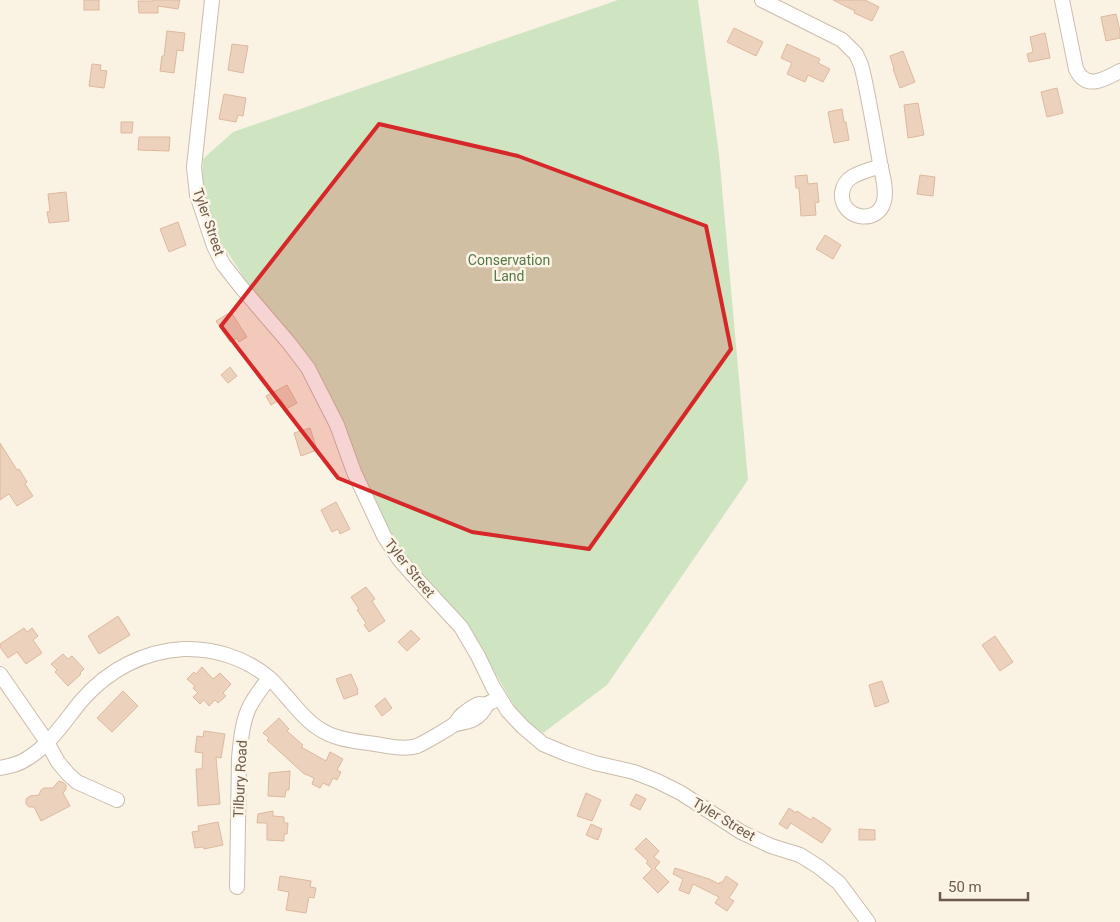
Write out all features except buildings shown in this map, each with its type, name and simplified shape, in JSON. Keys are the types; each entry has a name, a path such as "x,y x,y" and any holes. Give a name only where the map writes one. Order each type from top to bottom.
{"street":[{"name":"Tyler Street","path":"212,0 194,167 197,195 214,246 223,264 308,368 337,425 354,472 384,536 399,559 461,627 508,711 523,728 543,744 567,754 634,772 657,781 681,793 741,832 806,859 839,884 868,922"},
{"path":"762,0 836,37 856,54 864,76 881,166"},
{"path":"1062,0 1078,74 1087,80 1098,81 1120,71"},
{"path":"0,768 20,763 29,758 47,742 104,679 125,665 155,653 184,649 220,652 254,667 269,678 312,724 329,734 344,739 395,747 409,747 424,742 455,724 468,722 484,712 487,704 499,697"},
{"path":"0,674 47,742 58,762 68,774 78,782 117,800"},
{"name":"Tilbury Road","path":"237,887 241,739 246,714 254,698 269,678"}],"highlighted area":[{"path":"379,124 518,156 706,226 731,349 589,549 472,532 338,478 221,326"}],"green space":[{"name":"Conservation Land","path":"618,0 698,0 719,154 748,480 607,685 543,733 528,723 515,707 475,638 416,570 396,544 379,516 355,459 339,413 324,384 255,295 219,239 209,211 202,181 203,159 233,132"}]}
